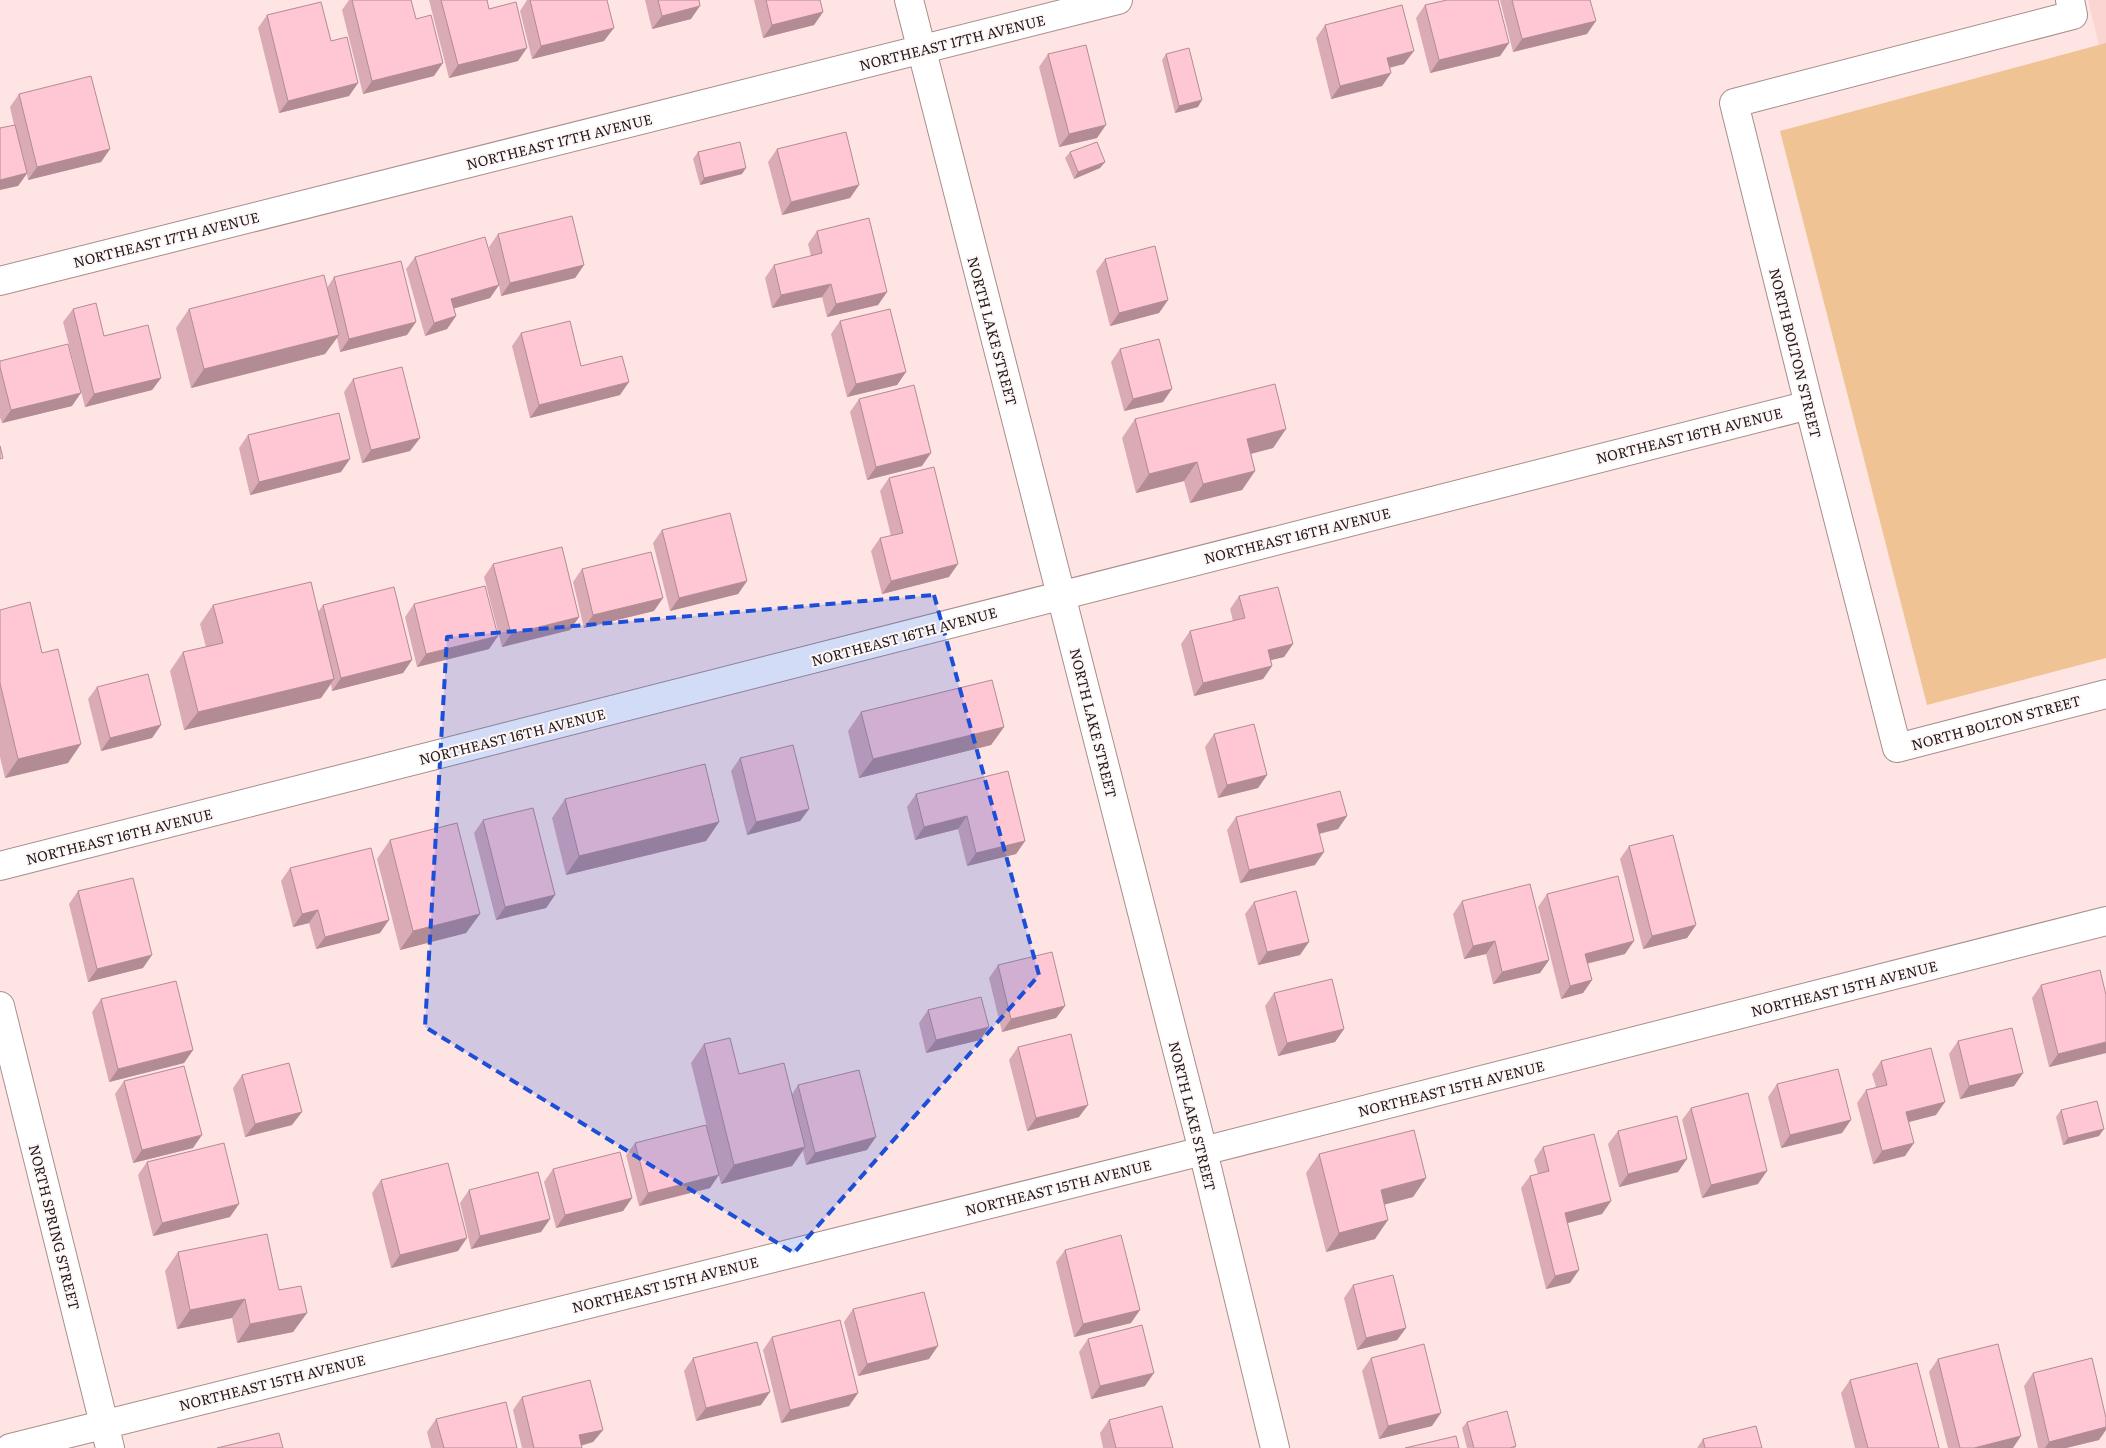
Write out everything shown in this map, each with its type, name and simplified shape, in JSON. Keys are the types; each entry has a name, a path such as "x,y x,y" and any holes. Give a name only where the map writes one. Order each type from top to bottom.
{"street":[{"name":"NORTH LAKE STREET","path":"909,0 920,50 1062,595 1203,1151 1274,1448"},
{"name":"NORTHEAST 17TH AVENUE","path":"0,281 1118,0"},
{"name":"NORTH BOLTON STREET","path":"2070,0 2073,15 1734,103 1897,748 2106,694"},
{"name":"NORTHEAST 16TH AVENUE","path":"0,866 1809,405"},
{"name":"NORTHEAST 15TH AVENUE","path":"10,1448 107,1436 1203,1151 2106,921"},
{"name":"NORTH SPRING STREET","path":"0,1006 107,1436"}],"highlighted area":[{"path":"934,595 1039,975 794,1253 425,1027 447,637"}],"shaded area":[{"path":"2088,0 2106,0 2106,70 2099,45"},
{"path":"2106,43 2106,658 1927,705 1780,131"}],"building":[{"path":"352,0 411,0 416,19 431,15 443,63 372,81"},
{"path":"441,0 487,0 489,9 516,2 527,48 458,65"},
{"path":"530,0 607,0 614,28 541,46"},
{"path":"658,0 699,0 700,6 662,16"},
{"path":"766,0 820,0 823,12 772,25"},
{"path":"1447,0 1498,0 1509,43 1439,60 1425,5"},
{"path":"1512,0 1590,0 1596,21 1522,39"},
{"path":"321,2 331,41 347,37 358,83 288,101 267,15"},
{"path":"1402,5 1414,51 1387,58 1391,73 1340,86 1325,25"},
{"path":"1086,45 1106,125 1069,134 1048,54"},
{"path":"1189,48 1202,100 1179,106 1166,54"},
{"path":"91,76 110,149 37,167 19,94"},
{"path":"15,125 27,173 0,180 0,128"},
{"path":"846,132 859,185 791,202 777,149"},
{"path":"740,142 746,168 704,178 698,152"},
{"path":"1097,142 1105,162 1078,172 1070,152"},
{"path":"572,216 584,265 510,283 498,234"},
{"path":"869,218 887,292 836,304 831,284 781,295 774,265 822,253 817,231"},
{"path":"485,237 499,285 451,299 456,316 434,323 415,257"},
{"path":"1155,246 1168,300 1119,313 1105,259"},
{"path":"401,261 416,322 349,339 334,277"},
{"path":"324,275 339,335 204,369 189,309"},
{"path":"96,303 104,336 148,325 161,378 94,394 73,309"},
{"path":"890,309 906,372 856,384 840,321"},
{"path":"570,321 581,366 622,356 629,382 539,405 521,333"},
{"path":"1159,339 1172,389 1133,399 1120,349"},
{"path":"68,344 81,393 11,410 0,361"},
{"path":"402,367 420,438 371,450 353,379"},
{"path":"1275,384 1286,429 1247,439 1255,471 1203,484 1197,462 1149,474 1135,419"},
{"path":"914,385 931,453 876,467 859,399"},
{"path":"339,413 350,459 259,482 248,435"},
{"path":"0,446 3,458 0,459"},
{"path":"934,467 958,564 891,581 880,538 903,533 889,478"},
{"path":"730,513 747,581 679,598 662,530"},
{"path":"562,547 579,617 511,634 493,564"},
{"path":"651,552 663,598 593,615 582,569"},
{"path":"311,582 334,679 198,712 183,652 223,643 213,605"},
{"path":"485,586 498,636 426,654 414,604"},
{"path":"394,587 412,660 341,678 323,605"},
{"path":"1278,587 1293,644 1268,650 1272,666 1203,683 1190,631 1245,618 1239,596"},
{"path":"30,602 42,653 58,649 81,744 18,759 0,683 0,610"},
{"path":"148,674 161,725 110,738 97,687"},
{"path":"992,680 1004,727 873,759 861,712"},
{"path":"1254,724 1267,775 1227,785 1214,734"},
{"path":"793,745 809,809 756,822 740,758"},
{"path":"705,764 719,822 579,856 565,799"},
{"path":"1008,771 1025,841 976,853 967,816 924,827 916,794"},
{"path":"1340,791 1347,816 1317,824 1324,852 1249,870 1236,817"},
{"path":"533,808 555,895 505,907 483,820"},
{"path":"457,823 480,914 413,931 390,840"},
{"path":"1673,835 1696,925 1652,936 1629,846"},
{"path":"371,848 389,920 325,937 318,910 302,914 290,868"},
{"path":"1618,876 1634,941 1585,954 1592,980 1570,986 1547,894"},
{"path":"133,878 152,955 97,969 78,891"},
{"path":"1530,884 1549,960 1502,972 1495,941 1473,946 1462,901"},
{"path":"1296,891 1309,942 1267,952 1254,902"},
{"path":"1052,952 1065,1006 1011,1019 998,965"},
{"path":"2100,970 2106,995 2106,1042 2058,1054 2041,985"},
{"path":"1332,979 1344,1029 1287,1043 1274,993"},
{"path":"176,981 193,1050 118,1069 101,999"},
{"path":"981,997 989,1027 936,1040 928,1010"},
{"path":"2012,1028 2023,1073 1969,1086 1958,1041"},
{"path":"1071,1034 1088,1105 1036,1118 1018,1047"},
{"path":"730,1038 739,1074 784,1063 805,1147 734,1165 704,1044"},
{"path":"1931,1048 1945,1102 1906,1112 1914,1143 1882,1151 1866,1090 1887,1085 1881,1061"},
{"path":"289,1063 302,1112 255,1124 242,1075"},
{"path":"184,1066 202,1135 142,1150 124,1081"},
{"path":"1838,1069 1851,1120 1790,1135 1777,1084"},
{"path":"859,1070 876,1137 815,1153 798,1085"},
{"path":"1748,1093 1767,1171 1711,1185 1691,1108"},
{"path":"2097,1101 2104,1129 2068,1138 2061,1110"},
{"path":"1677,1116 1687,1159 1628,1174 1618,1131"},
{"path":"706,1125 719,1175 648,1193 635,1143"},
{"path":"1414,1130 1426,1178 1381,1190 1388,1220 1339,1233 1319,1154"},
{"path":"1594,1134 1611,1201 1565,1213 1579,1270 1555,1276 1530,1176 1549,1171 1543,1147"},
{"path":"224,1143 239,1204 162,1223 147,1162"},
{"path":"620,1152 632,1198 565,1215 553,1169"},
{"path":"448,1163 467,1238 400,1255 381,1180"},
{"path":"538,1172 550,1219 480,1236 469,1190"},
{"path":"267,1234 279,1290 301,1286 307,1313 250,1324 245,1299 190,1310 178,1252"},
{"path":"1121,1235 1140,1310 1083,1324 1065,1250"},
{"path":"1393,1275 1406,1328 1366,1338 1353,1285"},
{"path":"924,1292 938,1346 867,1364 853,1309"},
{"path":"840,1320 858,1393 790,1410 772,1337"},
{"path":"1142,1325 1154,1373 1100,1386 1088,1339"},
{"path":"757,1342 770,1392 706,1408 693,1358"},
{"path":"1424,1344 1441,1413 1388,1426 1371,1358"},
{"path":"1998,1344 2021,1436 1974,1448 1960,1448 1938,1359"},
{"path":"2092,1358 2106,1418 2106,1427 2049,1442 2033,1373"},
{"path":"1917,1363 1939,1448 1868,1448 1850,1380"},
{"path":"590,1380 603,1430 579,1435 582,1448 534,1448 522,1397"},
{"path":"506,1402 517,1448 444,1448 436,1419"},
{"path":"1162,1406 1173,1448 1116,1448 1109,1420"},
{"path":"1507,1411 1516,1446 1510,1448 1474,1448 1467,1422"},
{"path":"1756,1426 1762,1448 1705,1448 1703,1439"},
{"path":"279,1433 283,1448 217,1448"},
{"path":"1456,1436 1459,1448 1405,1448"}]}
